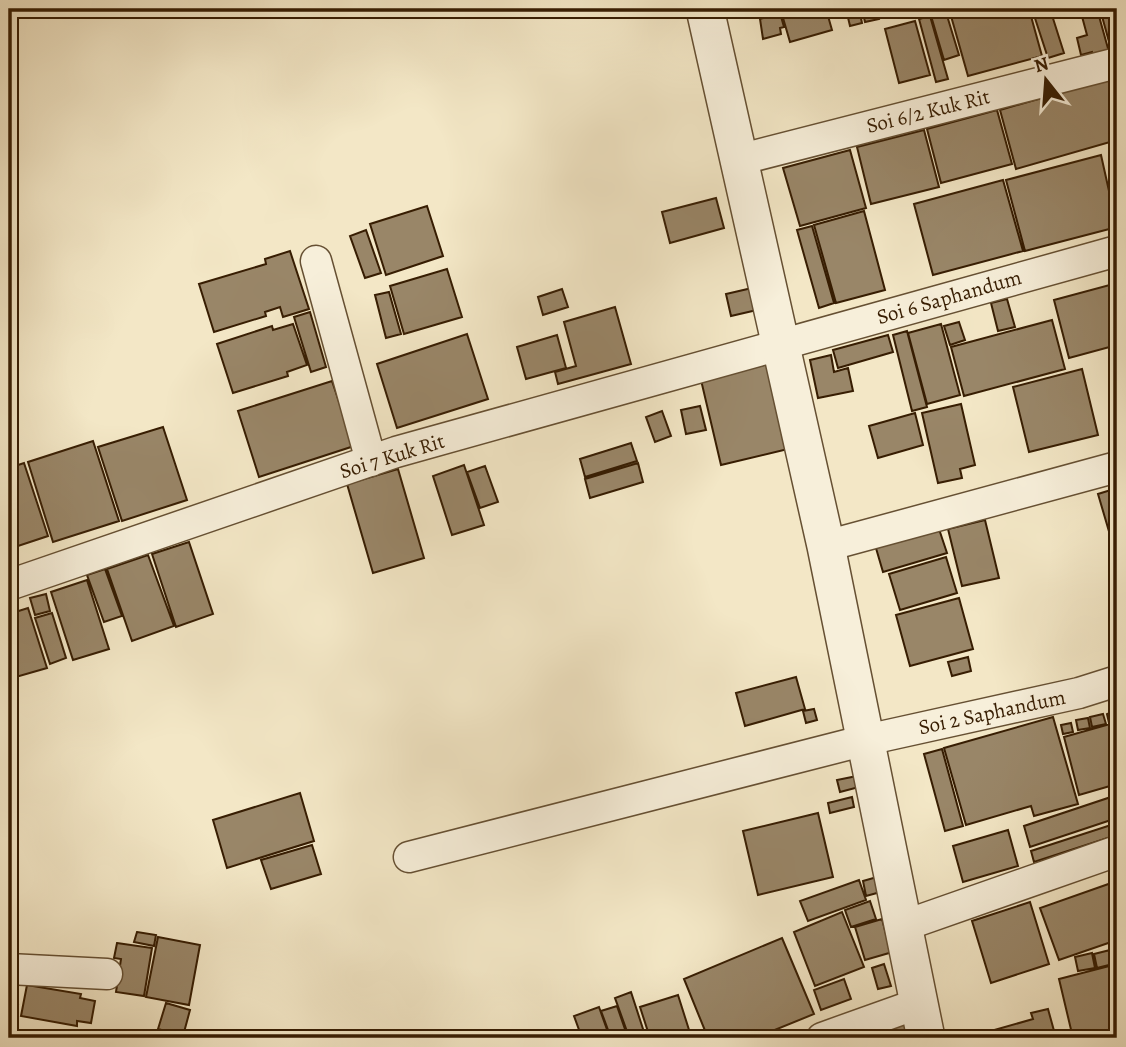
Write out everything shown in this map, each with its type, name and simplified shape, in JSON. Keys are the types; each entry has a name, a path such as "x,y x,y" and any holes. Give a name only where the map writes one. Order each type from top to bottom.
{"street":[{"path":"705,9 826,546 903,926 915,973 922,1021 822,1038"},
{"name":"Soi 6/2 Kuk Rit","path":"738,160 1117,63"},
{"name":"Soi 6 Saphandum","path":"781,347 952,295 1117,251"},
{"path":"316,261 371,461"},
{"name":"Soi 7 Kuk Rit","path":"9,585 371,461 781,347"},
{"path":"826,546 1117,467"},
{"name":"Soi 2 Saphandum","path":"409,857 866,740 1079,693 1117,681"},
{"path":"903,926 1117,851"},
{"path":"9,969 107,974"}],"building":[{"path":"826,9 832,30 790,42 781,11"},
{"path":"846,9 859,9 862,23 850,26"},
{"path":"862,9 877,9 879,19 865,22"},
{"path":"929,9 945,9 959,55 944,60"},
{"path":"949,9 1029,9 1042,56 968,76"},
{"path":"1032,9 1050,9 1064,53 1048,58"},
{"path":"1080,9 1097,9 1109,52 1093,56 1092,52 1081,55 1077,38 1087,35"},
{"path":"1100,9 1117,9 1117,47 1111,49"},
{"path":"780,13 784,27 780,28 781,34 763,39 760,19"},
{"path":"930,16 948,79 936,82 919,19"},
{"path":"915,21 930,75 899,83 885,29"},
{"path":"1117,76 1117,140 1016,169 1000,110"},
{"path":"997,110 1012,164 941,183 927,129"},
{"path":"924,130 939,187 871,204 857,147"},
{"path":"850,150 866,208 800,226 783,168"},
{"path":"1101,155 1117,227 1025,251 1006,180"},
{"path":"1003,180 1023,251 933,275 914,204"},
{"path":"716,198 724,228 670,243 662,212"},
{"path":"427,206 443,256 386,275 370,224"},
{"path":"864,211 885,290 836,303 814,225"},
{"path":"812,226 834,303 819,308 797,230"},
{"path":"366,230 381,273 365,278 350,236"},
{"path":"290,251 309,309 283,317 280,307 265,312 266,316 214,332 199,284 266,264 265,259"},
{"path":"447,269 462,317 404,334 390,286"},
{"path":"1117,283 1117,345 1069,358 1054,300"},
{"path":"752,288 757,310 731,316 726,294"},
{"path":"562,289 568,307 543,315 538,297"},
{"path":"389,292 401,334 386,338 375,295"},
{"path":"1007,299 1015,327 998,331 991,303"},
{"path":"615,307 631,364 558,384 555,372 576,366 564,322"},
{"path":"310,312 326,367 311,372 294,317"},
{"path":"1052,320 1065,369 964,396 951,347"},
{"path":"959,322 965,340 950,345 944,326"},
{"path":"293,324 307,365 287,372 288,376 233,393 217,344 272,326 273,330"},
{"path":"941,324 960,395 927,404 908,333"},
{"path":"907,331 927,407 912,411 893,335"},
{"path":"467,334 488,399 397,428 377,364"},
{"path":"557,335 566,368 526,379 517,347"},
{"path":"888,335 893,352 838,368 833,350"},
{"path":"831,355 834,372 848,368 853,391 818,398 810,360"},
{"path":"768,364 788,449 721,465 701,380"},
{"path":"1082,369 1098,435 1029,452 1013,387"},
{"path":"332,381 354,446 259,477 238,411"},
{"path":"961,404 975,465 960,469 962,478 938,483 922,413"},
{"path":"700,406 706,430 686,434 681,410"},
{"path":"662,411 671,436 655,442 646,417"},
{"path":"915,413 923,445 878,458 869,426"},
{"path":"163,427 187,500 122,521 98,447"},
{"path":"93,441 119,521 53,542 28,462"},
{"path":"631,443 637,461 585,477 580,459"},
{"path":"24,463 48,536 15,547 9,526 9,468"},
{"path":"638,463 643,482 590,498 585,479"},
{"path":"464,465 484,525 452,535 433,476"},
{"path":"485,466 498,502 480,508 467,472"},
{"path":"398,469 424,558 373,573 347,484"},
{"path":"1117,488 1117,544 1113,545 1098,494"},
{"path":"936,520 947,553 883,572 873,538"},
{"path":"985,520 999,578 962,586 948,529"},
{"path":"189,542 213,614 176,627 152,554"},
{"path":"148,555 174,626 132,641 107,569"},
{"path":"946,557 957,593 900,610 889,574"},
{"path":"105,569 122,616 104,622 87,575"},
{"path":"87,580 109,649 73,660 51,592"},
{"path":"46,594 50,611 35,615 30,598"},
{"path":"959,598 973,649 910,666 896,615"},
{"path":"28,608 47,668 9,679 9,614"},
{"path":"52,613 66,658 50,664 35,618"},
{"path":"968,657 971,671 952,676 948,662"},
{"path":"796,677 805,709 745,726 736,693"},
{"path":"814,709 817,720 806,723 803,711"},
{"path":"1117,710 1117,720 1109,723 1107,714"},
{"path":"1103,714 1106,724 1092,727 1090,717"},
{"path":"1053,717 1078,804 1034,816 1031,806 966,825 944,748"},
{"path":"1088,718 1090,728 1078,730 1076,720"},
{"path":"1117,722 1117,784 1079,795 1064,737"},
{"path":"1071,723 1073,732 1063,734 1061,725"},
{"path":"942,749 963,826 945,831 924,754"},
{"path":"857,776 859,787 840,792 837,780"},
{"path":"300,793 314,841 227,868 213,820"},
{"path":"1117,795 1117,818 1030,847 1024,826"},
{"path":"852,797 854,807 830,813 828,803"},
{"path":"818,813 833,877 758,895 743,831"},
{"path":"1114,824 1117,835 1034,862 1031,851"},
{"path":"1008,830 1018,866 963,882 953,846"},
{"path":"312,845 321,874 271,889 261,860"},
{"path":"884,875 888,890 866,896 863,881"},
{"path":"859,880 866,900 808,921 800,901"},
{"path":"1117,881 1117,940 1059,960 1040,908"},
{"path":"870,901 876,919 851,927 845,910"},
{"path":"1030,902 1049,964 991,983 972,921"},
{"path":"842,912 864,967 815,986 794,932"},
{"path":"882,919 886,934 903,949 865,960 855,927"},
{"path":"137,932 156,935 154,946 134,942"},
{"path":"158,937 200,945 189,1005 146,997"},
{"path":"782,938 814,1014 755,1038 708,1038 684,979"},
{"path":"117,943 152,948 144,996 116,992 121,959 114,958"},
{"path":"1110,950 1113,964 1097,968 1094,954"},
{"path":"1092,953 1095,968 1078,971 1075,957"},
{"path":"884,964 891,986 878,989 872,968"},
{"path":"1117,964 1117,1038 1073,1038 1059,979"},
{"path":"844,979 851,999 821,1010 814,990"},
{"path":"27,985 81,994 80,998 95,1001 91,1023 77,1021 77,1026 21,1016"},
{"path":"631,992 644,1032 629,1037 615,998"},
{"path":"678,995 690,1033 672,1038 650,1038 640,1007"},
{"path":"166,1003 190,1010 183,1036 158,1029"},
{"path":"9,1004 18,1005 14,1038 9,1038"},
{"path":"617,1006 627,1035 611,1038 601,1011"},
{"path":"599,1007 610,1038 582,1038 574,1016"},
{"path":"1048,1009 1056,1038 986,1038 984,1033 1033,1019 1031,1013"},
{"path":"903,1014 908,1029 880,1037 875,1022"},
{"path":"36,1032 83,1038 35,1038"},
{"path":"138,1032 164,1038 136,1038"}]}
